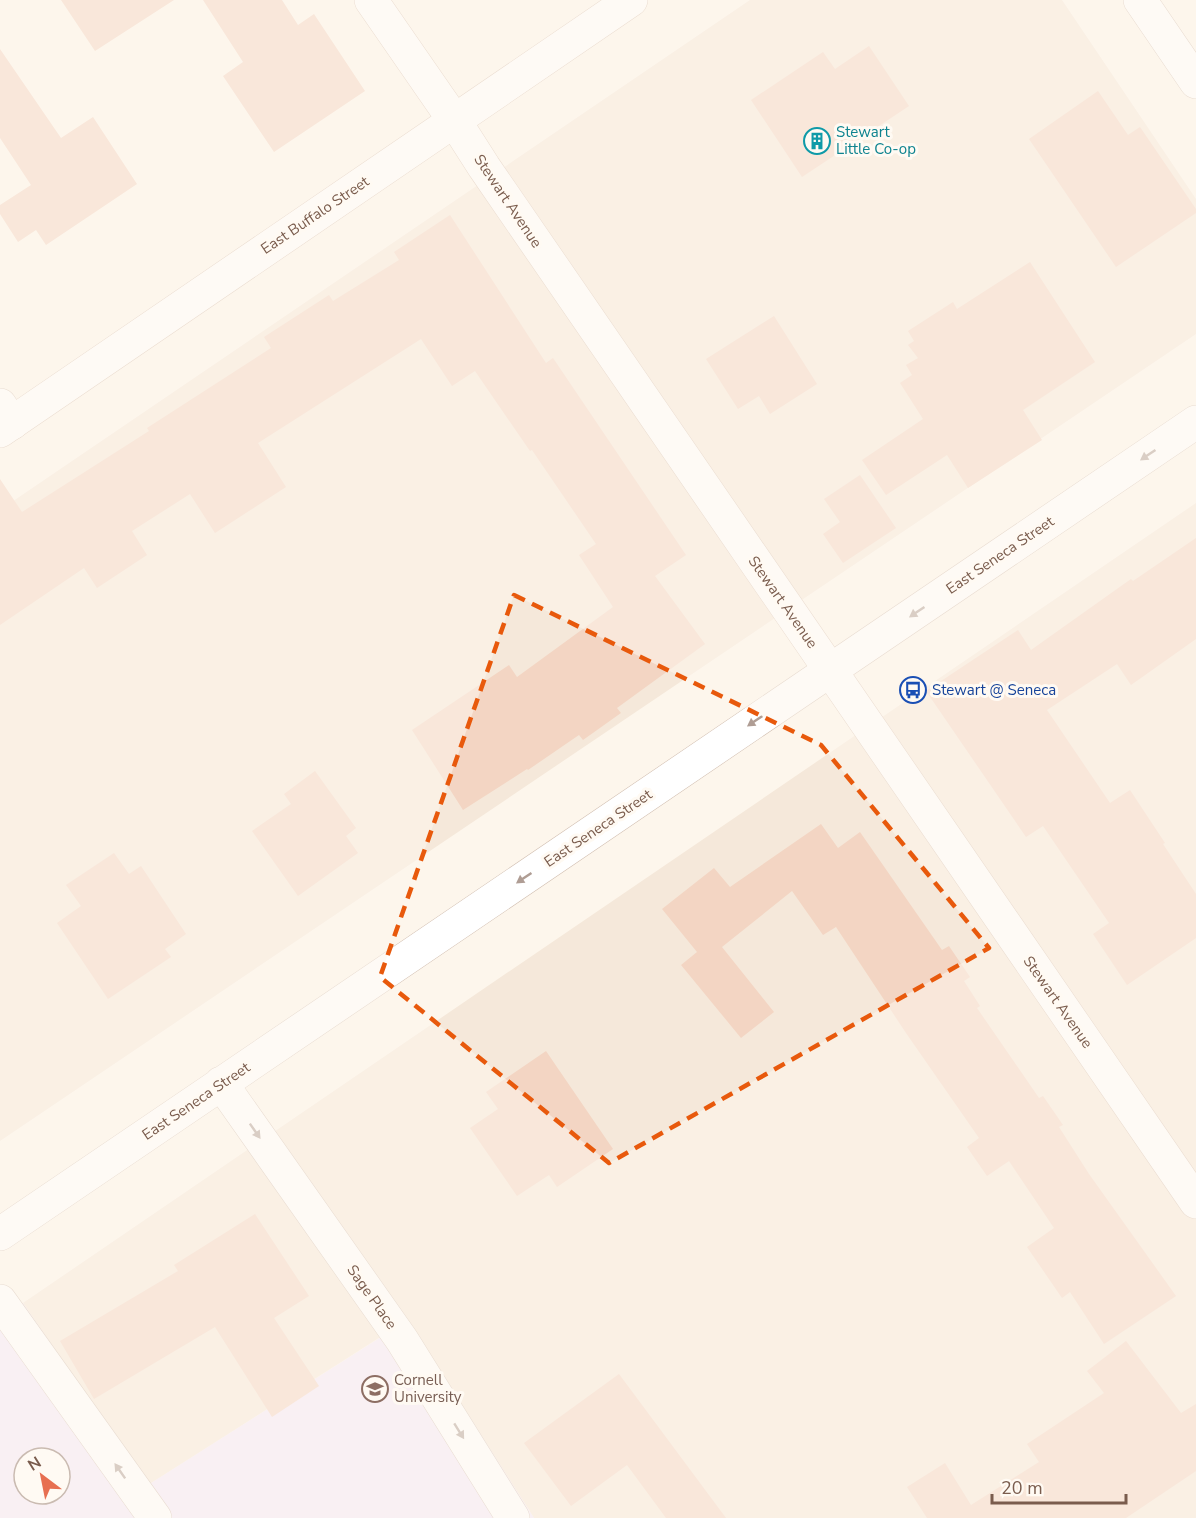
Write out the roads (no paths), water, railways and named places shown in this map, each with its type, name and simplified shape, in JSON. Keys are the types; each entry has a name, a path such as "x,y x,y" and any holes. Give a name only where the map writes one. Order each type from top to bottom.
{"street":[{"name":"Stewart Avenue","path":"371,0 454,120 490,177 1196,1202"},
{"name":"East Buffalo Street","path":"4,420 631,0"},
{"path":"1140,0 1196,82"},
{"name":"East Seneca Street","path":"0,1234 1196,422"},
{"name":"Sage Place","path":"221,1083 402,1340 513,1518"},
{"path":"0,1301 155,1518"}],"place":[{"name":"Stewart Little Co-op","path":"817,141"},
{"name":"Stewart @ Seneca","path":"913,690"},
{"name":"Cornell University","path":"375,1389"}]}
